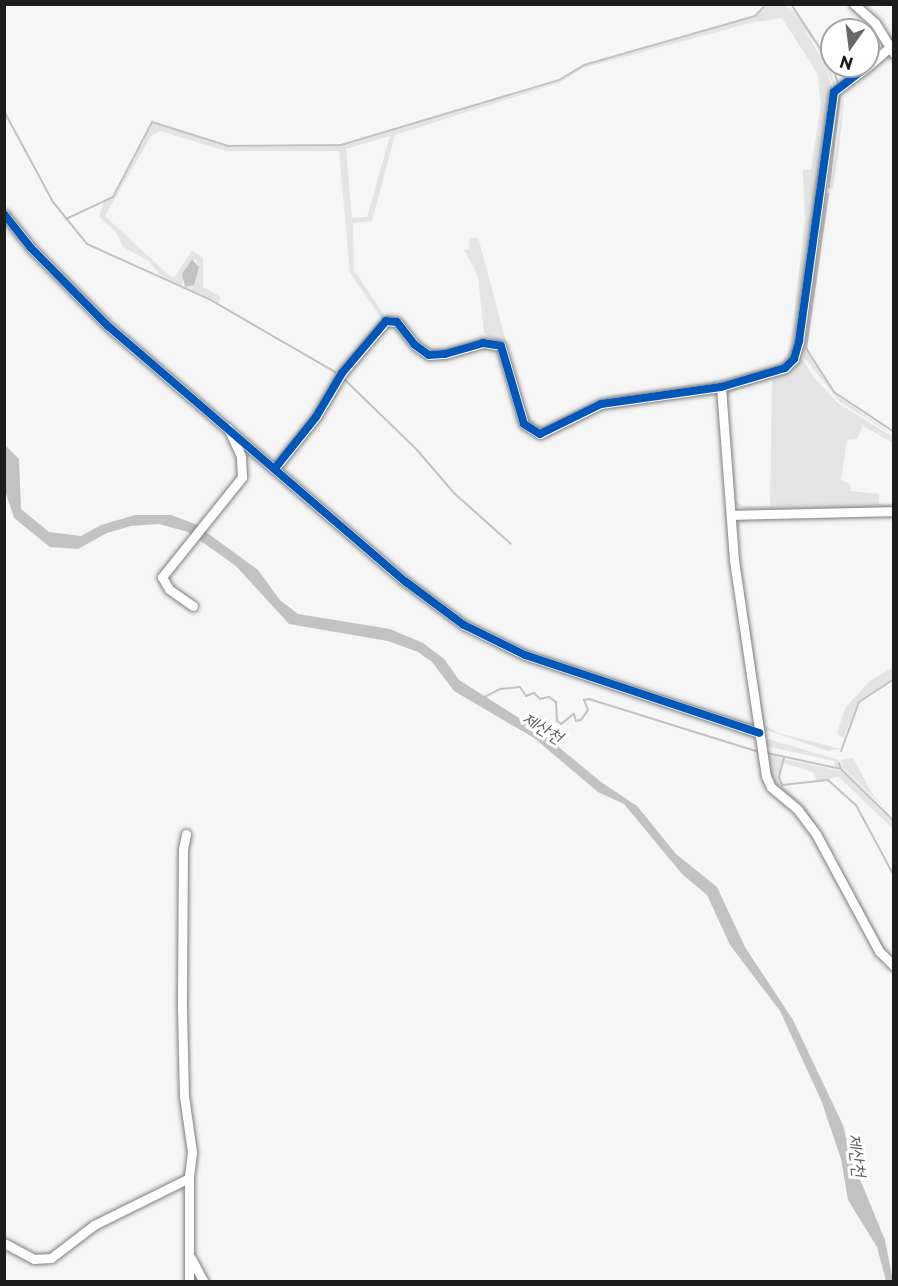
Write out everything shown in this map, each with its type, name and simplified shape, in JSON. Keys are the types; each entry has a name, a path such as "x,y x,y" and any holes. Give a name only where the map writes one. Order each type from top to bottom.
{"street":[{"path":"854,4 875,23 891,48"},
{"path":"276,467 316,417 342,373 386,321 397,322 415,345 429,355 492,342 501,346 524,424 535,433 546,433 614,401 721,387 775,373 794,359 834,92 852,78"},
{"path":"4,214 31,248 108,326 225,423 406,582 464,626 525,655 759,733"},
{"path":"721,387 731,515 759,733 771,787 798,810 816,834 879,951 894,966"},
{"path":"193,606 169,589 162,577 242,477 241,456 225,423"},
{"path":"731,515 894,511"},
{"path":"186,834 183,849 182,1009 184,1096 192,1152 189,1178 189,1281"},
{"path":"4,1243 34,1259 51,1258 88,1228 189,1178"},
{"path":"190,1256 204,1281"}],"shaded area":[{"path":"766,5 785,5 800,23 820,56 820,78 829,78 833,90 828,98 796,343 789,363 773,372 720,384 611,399 545,431 532,430 519,407 501,345 484,333 478,276 464,250 469,249 470,239 478,237 521,398 536,427 546,426 611,395 707,383 781,364 790,350 805,220 803,170 811,169 821,104 817,73 782,18 750,23 583,68 561,82 395,135 372,221 353,223 354,270 386,318 382,319 350,273 339,151 226,151 160,131 151,136 105,216 170,276 175,277 192,250 203,258 203,287 221,297 218,304 185,287 194,285 199,268 196,261 192,259 185,268 182,286 160,275 149,261 123,247 116,232 99,217 104,201 113,197 152,122 228,147 342,146 559,81 584,65 755,16","holes":["390,136 367,217 352,218 346,149"]},
{"path":"786,5 800,16 820,48 820,54 816,45"},
{"path":"845,90 833,189 830,189"},
{"path":"822,191 827,194 805,348 833,392 893,435 840,402 802,355 800,347"},
{"path":"192,259 199,267 197,275 194,285 185,287 182,274"},
{"path":"798,352 814,378 838,403 893,437 893,443 863,426 857,439 847,440 841,480 850,484 851,491 879,494 879,504 893,506 893,509 744,509 733,502 724,396 730,388 773,376","holes":["772,379 770,506 742,506 734,499 726,403 732,391"]},
{"path":"5,445 19,459 21,509 49,532 81,536 101,525 135,515 171,515 195,524 258,570 280,600 298,614 390,629 423,643 444,659 459,680 538,730 601,782 637,806 676,854 717,887 745,947 793,1020 843,1125 850,1155 885,1240 893,1281 886,1281 877,1247 848,1200 841,1159 821,1100 780,1011 730,945 707,895 682,874 624,804 598,792 534,738 454,691 432,662 418,652 388,641 289,624 236,566 188,532 159,524 131,526 107,533 78,549 50,547 14,518 6,493"},
{"path":"869,514 893,514 893,516"},
{"path":"835,515 748,519 741,523 736,537 765,725 778,733 841,749 828,751 763,729 734,531 745,517"},
{"path":"893,667 893,678 859,701 843,739 837,733 845,708 870,681"},
{"path":"768,739 839,760 840,768 835,767 834,761 766,746"},
{"path":"767,753 783,759 779,782 806,807 884,946 887,958 842,874 772,782"},
{"path":"853,758 873,795 889,813 842,767 841,760"},
{"path":"784,759 846,772 893,821 893,829 839,777 817,781 813,772 783,763"}],"waterway":[{"path":"66,219 113,197 152,122 228,146 341,145 559,80 584,65 755,16 766,4"},
{"path":"791,4 833,68 838,83"},
{"path":"829,187 840,95"},
{"path":"4,111 53,202 87,244 209,299 335,372"},
{"path":"828,194 806,348 834,392 894,432"},
{"path":"343,378 417,450 454,493 511,544"},
{"path":"841,751 859,702 894,679"},
{"name":"제산천","path":"481,699 500,689 520,687 526,696 534,693 540,699 549,697 556,702 557,721 561,724 574,714 576,721 581,720 588,710 584,700 589,699 759,752"},
{"path":"767,753 841,769 839,763"},
{"path":"784,758 779,777 782,785 828,780 856,805 894,876"},
{"path":"841,769 894,821"}],"cycle path":[{"path":"276,467 316,417 342,373 386,321 397,322 415,345 429,355 445,354 483,343 501,346 524,424 540,434 601,404 721,387 785,368 794,359 799,341 834,92 852,78"},
{"path":"4,214 31,248 108,326 406,582 464,625 525,655 759,733"}]}
